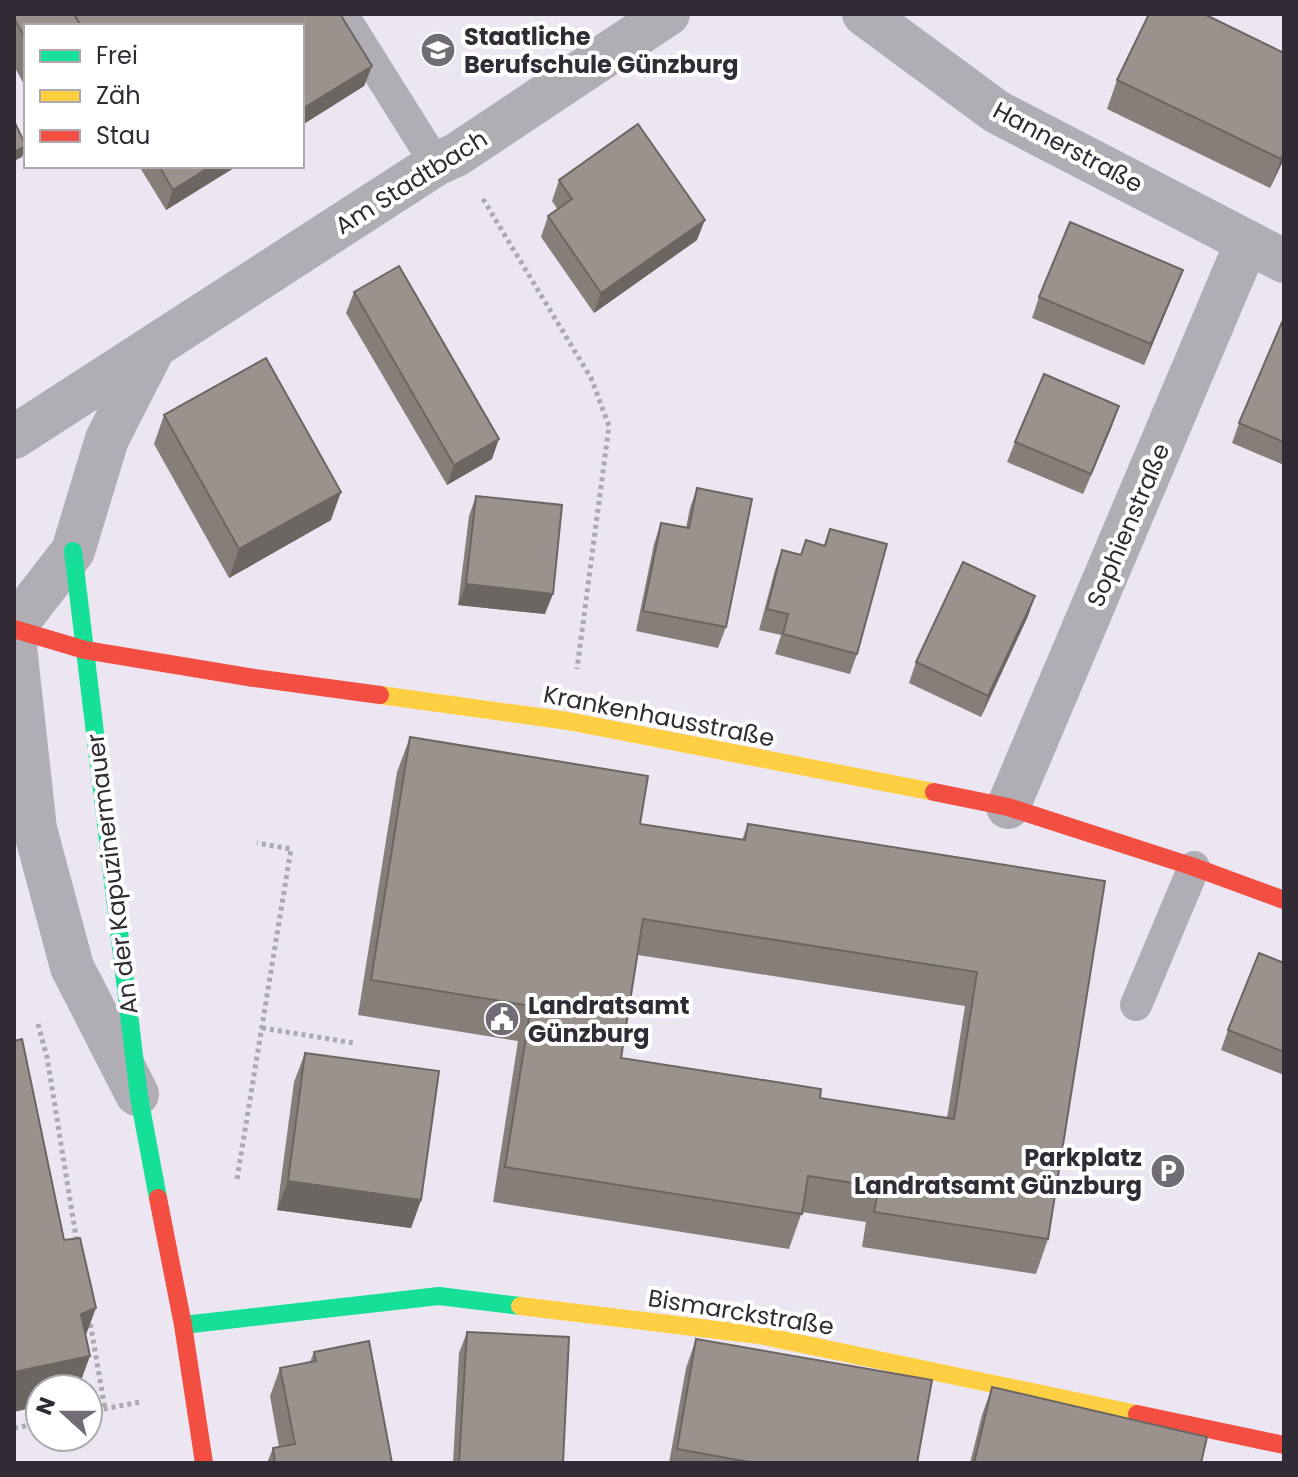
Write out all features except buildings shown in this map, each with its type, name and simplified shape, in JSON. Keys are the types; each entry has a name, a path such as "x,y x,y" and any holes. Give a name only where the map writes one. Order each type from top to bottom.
{"street":[{"name":"Am Stadtbach","path":"14,437 668,14"},
{"name":"Hannerstraße","path":"864,14 997,112 1266,251"},
{"name":"Sophienstraße","path":"1008,807 1266,251"},
{"name":"Am Stadtbach","path":"14,628 73,551 107,439 153,349"},
{"name":"Am Stadtbach","path":"73,551 85,650"},
{"name":"Krankenhausstraße","path":"14,628 85,650 254,678 568,721 1008,807 1194,867 1284,900"},
{"name":"An der Kapuzinermauer","path":"14,638 35,829 72,967 139,1097"},
{"name":"An der Kapuzinermauer","path":"85,650 139,1097 183,1325 204,1463"},
{"name":"Bismarckstraße","path":"183,1325 439,1296 759,1335 1284,1445"}],"lane":[{"path":"342,14 446,160"},
{"path":"1136,1005 1194,867"}],"path":[{"path":"446,160 591,378 609,426 568,721"},
{"path":"237,1179 291,849 257,843"},
{"path":"34,1011 47,1057 80,1256"},
{"path":"262,1028 354,1043"},
{"path":"87,1302 105,1409"}],"traffic: fast":[{"path":"73,551 139,1097 158,1198"},
{"path":"183,1325 439,1296 520,1306"}],"traffic: slow":[{"path":"380,695 568,721 934,792"},
{"path":"520,1306 759,1335 1137,1414"}],"traffic: jam":[{"path":"14,629 85,650 380,695"},
{"path":"934,792 1008,807 1194,867 1284,900"},
{"path":"158,1198 183,1325 204,1463"},
{"path":"1137,1414 1284,1445"}],"place":[{"name":"Staatliche Berufschule Günzburg","path":"438,50"},
{"name":"Landratsamt Günzburg","path":"502,1019"},
{"name":"Parkplatz Landratsamt Günzburg","path":"1168,1171"}]}
